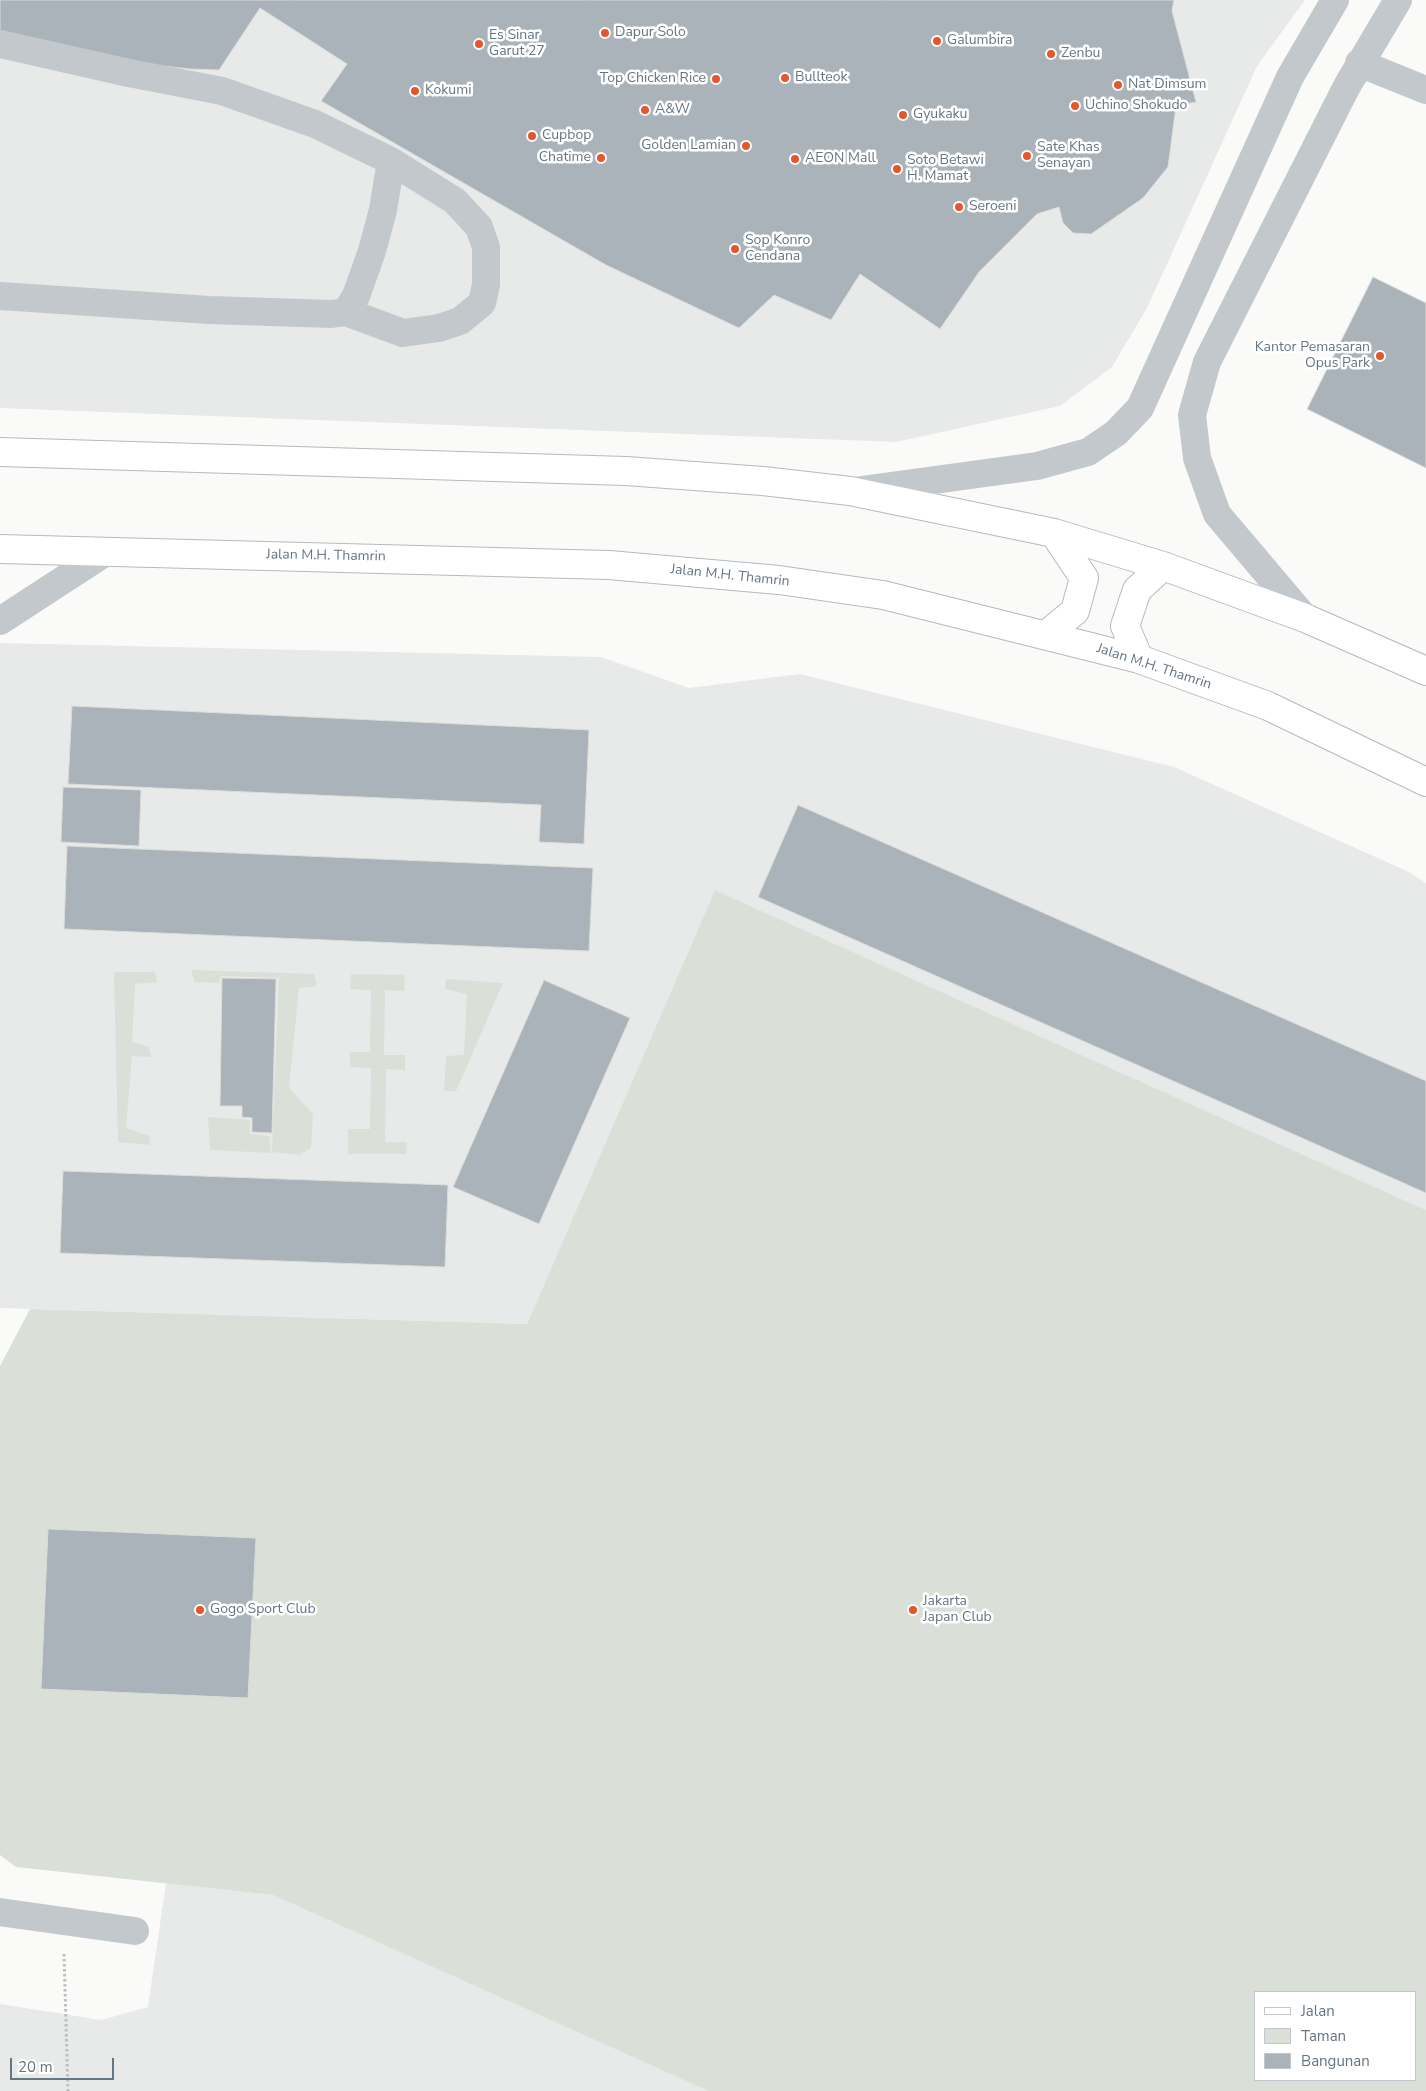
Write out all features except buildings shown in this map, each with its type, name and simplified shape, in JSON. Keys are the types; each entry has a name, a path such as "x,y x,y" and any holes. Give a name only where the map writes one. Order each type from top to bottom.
{"main road":[{"path":"0,452 626,471 763,481 850,491 1054,533 1163,566 1305,618 1426,671"},
{"path":"1046,635 1076,611 1084,578 1054,533"},
{"name":"Jalan M.H. Thamrin","path":"0,549 609,564 780,580 883,595 1139,659 1268,706 1426,782"},
{"path":"1139,659 1125,626 1137,590 1163,566"}],"street":[{"path":"850,491 1037,466 1088,452 1116,434 1140,408 1290,77 1335,0"},
{"path":"1305,618 1217,514 1197,458 1192,415 1207,362 1359,63 1398,0"},
{"path":"0,44 129,74 222,91 314,124 391,161 455,202 479,228 486,247 486,285 482,303 460,321 439,328 403,333 346,312 332,314 209,310 0,296"},
{"path":"1359,63 1426,90"},
{"path":"346,312 356,296 372,251 383,210 391,161"},
{"path":"0,622 106,552"},
{"path":"0,1912 135,1931"}],"path":[{"path":"64,1921 68,2091"}],"shaded area":[{"path":"0,0 1305,0 1257,66 1147,308 1112,367 1060,406 896,442 0,408"},
{"path":"0,643 601,657 689,688 800,674 1174,767 1407,871 1426,883 1426,1210 715,890 527,1324 0,1308"},
{"path":"166,1883 273,1895 708,2091 0,2091 0,2004 101,2020 148,2007"}],"green space":[{"name":"Jakarta Japan Club","path":"715,890 1426,1210 1426,2091 708,2091 273,1895 16,1867 0,1855 0,1366 30,1309 527,1324"},
{"path":"191,970 314,974 317,986 299,988 289,1088 313,1114 311,1148 299,1155 272,1152 279,978 221,976 219,983 195,982"},
{"path":"114,972 155,972 157,982 135,984 132,1042 149,1047 151,1057 132,1056 126,1128 149,1136 150,1145 118,1142"},
{"path":"351,974 405,975 404,991 385,990 384,1055 405,1055 405,1070 386,1069 385,1142 407,1142 406,1154 348,1154 348,1129 370,1129 371,1068 350,1067 350,1052 370,1052 371,990 350,989"},
{"path":"446,979 503,983 456,1091 444,1091 446,1056 464,1055 467,994 445,989"},
{"path":"208,1117 250,1120 250,1134 269,1136 271,1153 210,1150"}],"place":[{"name":"Dapur Solo","path":"605,33"},
{"name":"Galumbira","path":"937,41"},
{"name":"Es Sinar Garut 27","path":"479,44"},
{"name":"Zenbu","path":"1051,54"},
{"name":"Bullteok","path":"785,78"},
{"name":"Top Chicken Rice","path":"716,79"},
{"name":"Nat Dimsum","path":"1118,85"},
{"name":"Kokumi","path":"415,91"},
{"name":"Uchino Shokudo","path":"1075,106"},
{"name":"A&W","path":"645,110"},
{"name":"Gyukaku","path":"903,115"},
{"name":"Cupbop","path":"532,136"},
{"name":"Golden Lamian","path":"746,146"},
{"name":"Sate Khas Senayan","path":"1027,156"},
{"name":"Chatime","path":"601,158"},
{"name":"AEON Mall","path":"795,159"},
{"name":"Soto Betawi H. Mamat","path":"897,169"},
{"name":"Seroeni","path":"959,207"},
{"name":"Sop Konro Cendana","path":"735,249"},
{"name":"Kantor Pemasaran Opus Park","path":"1380,356"},
{"name":"Gogo Sport Club","path":"200,1610"},
{"name":"Jakarta Japan Club","path":"913,1610"}]}
